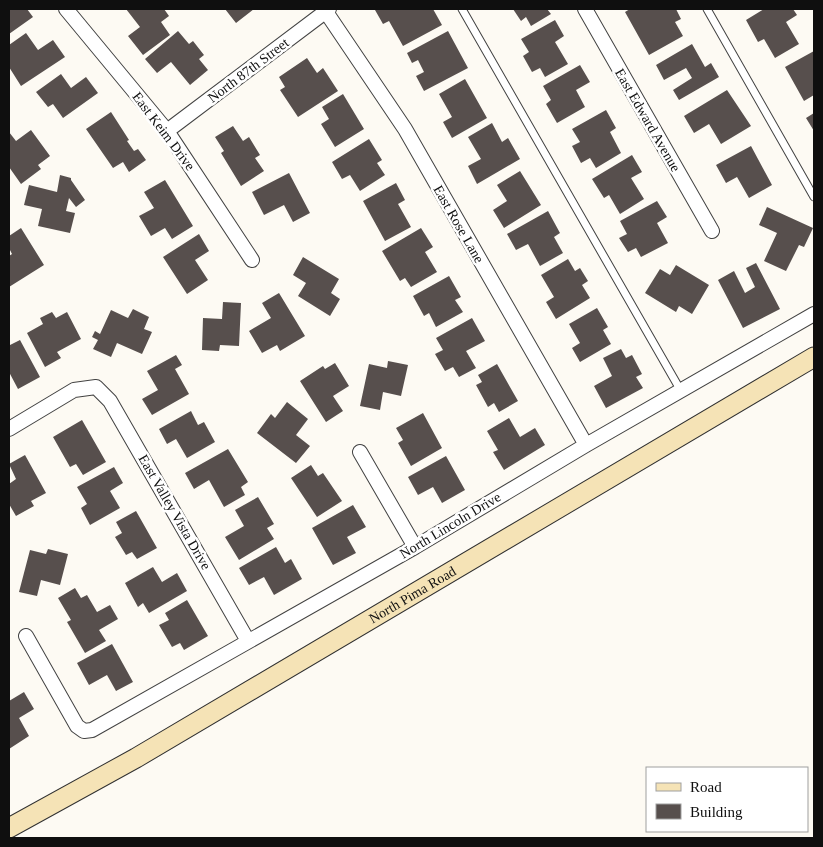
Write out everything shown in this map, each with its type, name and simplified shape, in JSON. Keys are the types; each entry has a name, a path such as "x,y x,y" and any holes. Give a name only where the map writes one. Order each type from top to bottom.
{"main road":[{"name":"North Pima Road","path":"9,828 153,748 814,357"}],"street":[{"name":"East Keim Drive","path":"66,9 167,131 252,260"},
{"name":"East Edward Avenue","path":"585,9 712,231"},
{"name":"North 87th Street","path":"167,131 326,10"},
{"name":"East Rose Lane","path":"326,10 405,129 586,445"},
{"name":"North Lincoln Drive","path":"26,636 77,726 84,731 92,730 415,547 586,445 814,314"},
{"name":"East Valley Vista Drive","path":"9,429 74,390 96,387 110,401 248,641"},
{"path":"360,452 415,547"}],"lane":[{"path":"462,9 681,390"},
{"path":"707,9 814,197"}],"building":[{"path":"9,9 27,9 33,17 9,34"},
{"path":"126,9 164,9 169,16 161,22 170,35 143,55 128,36 140,27"},
{"path":"225,9 254,9 236,23"},
{"path":"433,9 442,25 403,46 389,21 383,24 375,10"},
{"path":"513,9 547,9 551,14 531,26 526,17 521,21"},
{"path":"630,9 676,9 681,19 675,22 683,36 649,55 625,12"},
{"path":"764,9 793,9 797,15 786,22 799,44 775,58 764,39 758,42 746,20"},
{"path":"555,20 564,36 555,42 568,64 545,77 540,68 532,72 523,56 529,52 521,39"},
{"path":"178,31 189,44 193,41 204,55 199,59 208,70 190,85 171,62 157,73 145,59"},
{"path":"448,31 468,68 424,91 416,76 424,72 418,60 412,63 407,53"},
{"path":"26,33 38,50 53,40 65,57 21,86 9,67 9,45"},
{"path":"692,44 705,67 711,63 719,77 679,100 673,90 692,78 686,68 664,80 656,65"},
{"path":"814,51 814,95 804,101 785,67"},
{"path":"307,58 317,73 323,68 338,91 298,117 280,90 285,87 279,77"},
{"path":"580,65 590,82 576,90 585,107 557,123 546,104 551,100 543,86"},
{"path":"61,74 71,88 86,77 98,93 63,118 53,104 48,107 36,92"},
{"path":"465,79 487,118 452,138 443,122 452,117 439,94"},
{"path":"727,90 751,126 721,144 709,124 694,133 684,116"},
{"path":"343,94 364,129 335,147 321,124 329,119 322,107"},
{"path":"606,110 616,128 610,132 621,153 596,168 590,158 581,163 572,146 580,142 572,129"},
{"path":"111,112 134,151 138,149 146,160 129,172 123,162 113,168 86,129"},
{"path":"814,113 814,131 806,118"},
{"path":"492,123 502,142 508,138 520,159 477,184 468,166 481,159 468,137"},
{"path":"233,126 243,141 249,137 260,155 255,158 264,171 241,186 221,153 224,151 215,137"},
{"path":"31,130 50,156 38,165 41,169 21,184 9,167 9,132 16,141"},
{"path":"369,139 382,160 377,163 385,175 360,191 350,175 342,179 332,162"},
{"path":"751,146 772,185 749,198 737,177 726,183 716,165"},
{"path":"632,155 642,172 631,178 644,199 620,214 609,195 604,198 592,179"},
{"path":"520,171 541,205 504,228 493,210 507,201 497,185"},
{"path":"289,173 310,213 293,222 284,205 264,215 252,192"},
{"path":"60,175 71,178 85,200 76,207 69,198 66,211 75,213 70,233 38,226 42,209 24,205 29,185 57,192"},
{"path":"165,180 193,226 172,239 165,228 151,236 139,216 154,208 144,192"},
{"path":"396,183 405,200 398,204 411,227 385,241 363,201"},
{"path":"657,201 667,217 657,223 668,243 641,257 636,248 628,252 619,238 627,234 620,221"},
{"path":"767,207 813,228 804,247 799,245 786,271 764,261 777,233 759,225"},
{"path":"548,211 560,233 554,237 563,253 540,266 528,244 516,250 507,234"},
{"path":"21,228 44,265 9,287 9,256 12,254 9,248 9,236"},
{"path":"421,228 433,247 425,252 437,272 411,287 405,278 400,281 382,251"},
{"path":"199,234 209,251 195,260 208,280 187,294 163,257"},
{"path":"303,257 339,279 331,293 340,299 330,316 298,296 306,283 293,275"},
{"path":"568,259 575,271 580,268 588,281 582,285 590,298 556,319 546,302 554,297 541,275"},
{"path":"756,263 780,309 743,328 718,280 734,271 745,293 755,287 746,268"},
{"path":"676,265 709,285 692,314 679,306 676,312 645,293 660,269 670,275"},
{"path":"449,276 461,297 455,300 463,312 436,327 429,313 424,316 413,296"},
{"path":"279,293 305,336 280,351 277,345 262,353 249,331 271,318 262,303"},
{"path":"223,302 241,303 239,346 220,345 219,351 202,350 203,318 222,319"},
{"path":"597,308 608,327 603,330 611,344 580,362 572,348 580,343 569,324"},
{"path":"133,309 149,317 144,329 152,332 142,354 117,343 111,357 93,349 98,340 92,337 95,331 100,334 111,310 128,318"},
{"path":"52,312 56,318 67,312 81,339 57,352 61,358 45,367 27,333 43,324 40,318"},
{"path":"472,318 485,341 466,351 476,368 459,377 453,367 445,371 435,354 443,350 436,338"},
{"path":"20,340 40,377 18,389 9,372 9,342 10,345"},
{"path":"621,349 626,358 632,355 642,374 636,377 643,388 606,408 594,386 612,376 603,358"},
{"path":"176,355 182,365 175,369 189,394 152,415 142,399 158,390 147,371"},
{"path":"388,361 408,365 401,396 383,392 380,410 360,406 369,364 387,368"},
{"path":"335,363 349,386 333,396 343,411 326,422 300,381 323,366 325,369"},
{"path":"497,364 518,401 499,412 494,403 488,407 476,385 482,382 478,375"},
{"path":"287,402 308,419 296,435 310,446 296,463 257,433 271,414 275,418"},
{"path":"191,411 198,425 204,422 215,442 187,458 176,439 167,444 159,429"},
{"path":"423,413 442,448 411,466 398,443 403,440 396,428"},
{"path":"509,418 520,437 535,428 545,445 504,470 493,452 498,450 487,431"},
{"path":"82,420 106,462 83,475 76,464 70,467 53,437"},
{"path":"228,449 248,482 241,487 245,495 224,507 209,480 194,489 185,473"},
{"path":"25,455 46,493 31,501 34,506 16,516 9,504 9,484 16,479 9,464"},
{"path":"446,456 465,490 442,503 433,487 418,495 408,477"},
{"path":"311,465 318,476 323,473 342,501 317,517 291,478"},
{"path":"114,467 123,483 110,491 120,508 90,525 81,508 87,504 77,487"},
{"path":"258,497 274,524 267,528 274,539 239,560 225,537 244,526 235,510"},
{"path":"353,505 366,527 347,537 356,553 333,565 312,528"},
{"path":"136,511 157,548 137,559 132,552 126,555 115,537 122,533 116,522"},
{"path":"276,547 285,563 291,559 302,579 274,595 264,577 249,585 239,568"},
{"path":"48,549 68,554 60,585 41,580 37,596 19,592 30,550 46,554"},
{"path":"153,567 162,582 177,573 187,591 149,613 143,603 138,607 125,583"},
{"path":"75,588 81,598 87,595 97,612 110,605 118,619 99,630 106,641 85,653 67,622 71,620 58,598"},
{"path":"187,600 208,636 184,650 180,643 172,647 159,625 169,620 165,613"},
{"path":"112,644 133,682 116,691 107,675 89,685 77,663"},
{"path":"24,692 34,709 19,718 29,736 9,749 9,701"}]}
